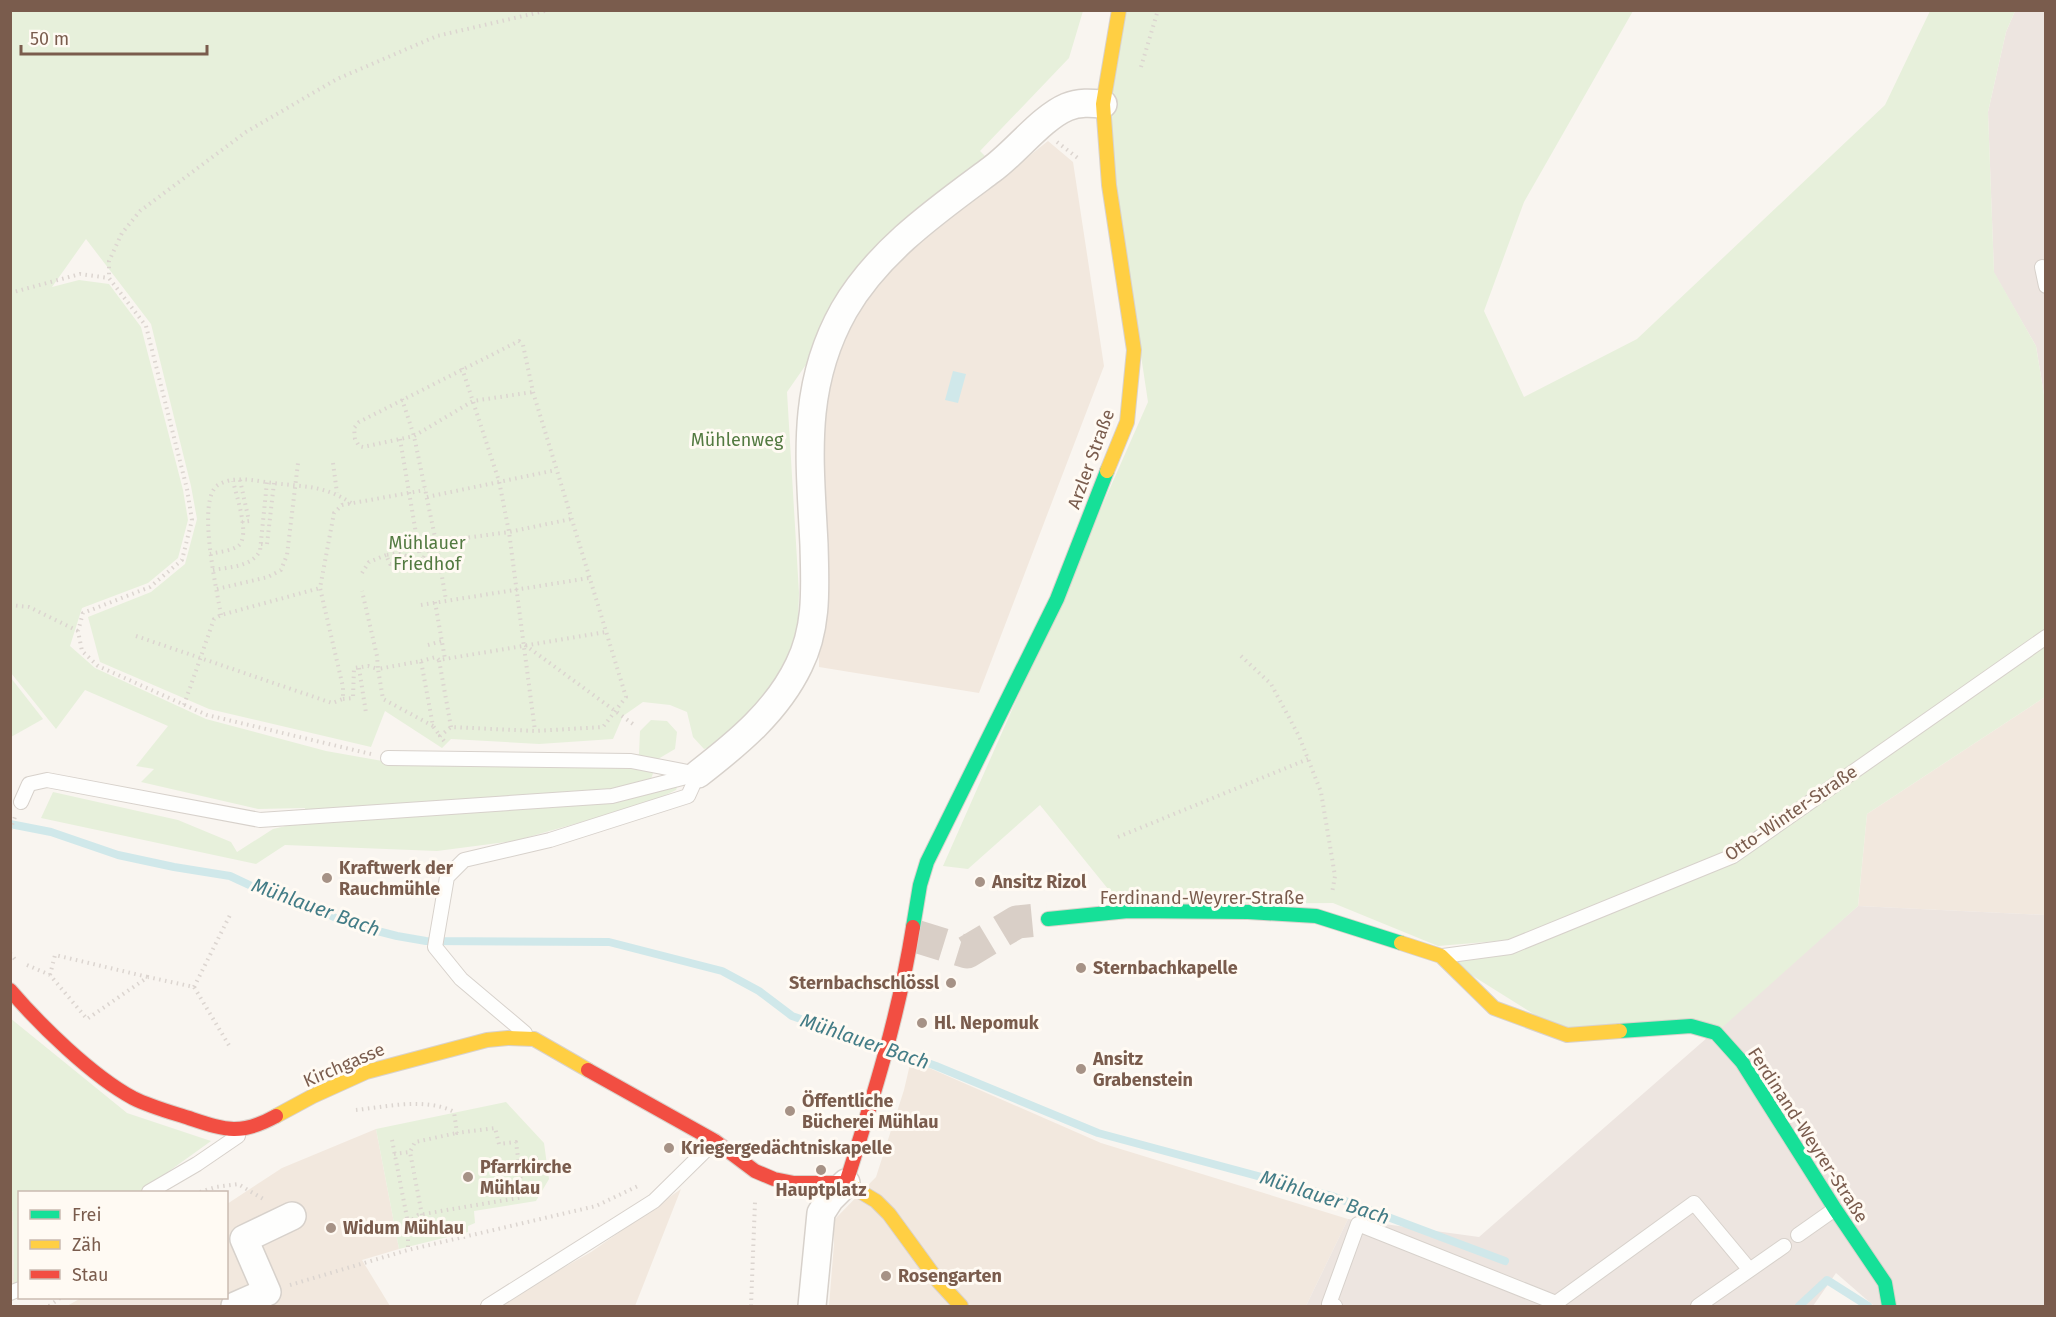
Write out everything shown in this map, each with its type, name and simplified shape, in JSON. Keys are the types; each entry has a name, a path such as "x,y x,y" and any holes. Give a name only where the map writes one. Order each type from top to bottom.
{"street":[{"name":"Arzler Straße","path":"846,1182 896,1017 920,885 927,862 1058,599 1127,422 1134,350 1109,185 1103,104 1119,10"},
{"path":"698,774 730,750 766,714 790,682 807,646 813,624 816,589 810,422 820,368 844,310 869,274 903,238 996,167 1050,118 1075,105 1103,104"},
{"name":"Ferdinand-Weyrer-Straße","path":"1048,919 1128,911 1248,912 1316,916 1441,956 1494,1008 1567,1035 1691,1026 1716,1033 1742,1062 1835,1209 1886,1283 1889,1306"},
{"name":"Kirchgasse","path":"10,990 55,1037 115,1088 156,1108 232,1131 258,1126 341,1082 387,1065 487,1040 508,1038 534,1040 715,1141"},
{"path":"715,1141 756,1171 774,1179 794,1183 846,1182 876,1201 889,1214 938,1281 961,1306"},
{"path":"812,1306 821,1213 846,1182"},
{"path":"236,1306 267,1292 244,1239 292,1216"}],"lane":[{"path":"2042,267 2046,286"},
{"name":"Otto-Winter-Straße","path":"1441,956 1510,947 1733,856 2046,637"},
{"path":"388,758 631,761 698,774"},
{"path":"21,802 29,784 47,780 260,820 612,796 698,774"},
{"path":"534,1040 461,979 435,947 447,877 464,860 550,840 688,796 698,774"},
{"path":"151,1191 197,1164 246,1130"},
{"path":"488,1306 654,1201 715,1141"},
{"path":"1335,1306 1329,1304 1358,1224 1556,1303 1694,1203 1749,1269"},
{"path":"1798,1235 1835,1209"},
{"path":"1698,1306 1784,1246"}],"path":[{"path":"388,758 207,715 98,666 82,651 78,631 83,614 150,587 182,560 192,520 187,489 146,326 109,278 109,261 122,233 140,211 246,132 338,79 436,36 549,10"},
{"path":"1153,30 1158,10"},
{"path":"1048,135 1085,164"},
{"path":"10,292 80,274 109,278"},
{"path":"435,602 442,641 442,660 451,727 535,731 603,727 626,697 556,470 523,345 519,341 359,422 355,425 353,432 356,443 363,447 414,436 473,401 534,392"},
{"path":"462,368 499,482 509,532 535,731"},
{"path":"402,399 414,436 446,600"},
{"path":"400,439 421,563"},
{"path":"217,589 268,577 281,570 287,555 298,463"},
{"path":"333,463 337,494"},
{"path":"427,497 556,470"},
{"path":"221,615 208,545 211,495 218,485 240,480 330,490 351,503"},
{"path":"240,480 249,521 242,522"},
{"path":"210,554 236,548 244,537 233,481"},
{"path":"213,570 246,564 253,560 260,551 267,482"},
{"path":"261,544 267,544 274,483"},
{"path":"343,699 343,687 320,588 334,513 338,507 351,503 425,490"},
{"path":"436,542 509,532 571,519"},
{"path":"421,563 435,536"},
{"path":"362,573 369,562 386,555 399,553 421,563"},
{"path":"386,555 390,564 421,563"},
{"path":"421,605 590,578"},
{"path":"184,705 214,619 221,615 320,588"},
{"path":"362,591 377,656 383,699 433,726"},
{"path":"10,605 29,607 78,631"},
{"path":"136,636 332,703 353,698 354,668 368,666 378,669 436,657 442,660 606,632"},
{"path":"428,645 442,641"},
{"path":"524,645 633,724"},
{"path":"1241,656 1271,684 1299,736 1321,792 1335,876 1328,920"},
{"path":"421,661 433,726 440,736"},
{"path":"359,668 366,713"},
{"path":"1118,837 1308,759"},
{"path":"194,987 230,915"},
{"path":"10,953 16,962 38,968 50,975 87,1019 148,977"},
{"path":"50,975 55,955 194,987 230,1047"},
{"path":"356,1110 414,1105 444,1107 453,1112 457,1134"},
{"path":"408,1223 418,1215 422,1215 523,1197 516,1142 498,1144 495,1128 415,1142 410,1152 422,1215"},
{"path":"392,1140 408,1223 408,1251"},
{"path":"394,1154 410,1152"},
{"path":"514,1165 538,1158"},
{"path":"751,1306 756,1171"},
{"path":"267,1292 408,1251 596,1206 644,1183"},
{"path":"203,1191 238,1184 292,1216"}],"shaded area":[{"path":"2015,11 2045,11 2045,401 2036,346 1994,273 1988,112 2006,32"},
{"path":"1048,141 1073,162 1104,366 979,693 819,667 818,531 826,353 869,274 911,250"},
{"path":"2045,697 2045,915 1858,906 1867,814"},
{"path":"1858,906 2045,915 2045,1306 1874,1306 1836,1273 1813,1306 1306,1306 1348,1219 1479,1237"},
{"path":"911,1060 1101,1143 1348,1219 1306,1306 829,1306 834,1220 876,1177 904,1090"},
{"path":"376,1129 399,1249 362,1260 390,1306 67,1306 79,1299 228,1299 228,1203 282,1168"},
{"path":"681,1189 635,1306 496,1306 591,1252"},
{"path":"10,1210 13,1212 14,1284 11,1284"}],"green space":[{"path":"10,11 1083,11 1069,58 980,151 996,167 869,274 787,392 799,593 797,647 772,695 723,743 704,749 693,737 687,712 670,705 643,702 623,716 613,739 539,744 451,739 442,748 385,711 371,747 209,709 100,662 88,617 151,592 185,564 197,519 151,324 86,239 52,287 79,280 109,284 141,327 183,490 188,520 178,558 148,583 82,608 70,646 95,668 206,719 326,751 388,762 611,768 639,754 640,731 651,720 667,721 677,732 675,749 658,759 651,779 613,788 613,800 678,785 676,790 649,803 514,841 437,851 285,845 256,864 41,818 53,792 178,820 231,842 237,852 273,829 307,821 305,808 258,809 141,782 154,769 136,766 168,726 85,690 56,729 11,673"},
{"path":"1121,11 1633,11 1524,202 1484,311 1524,397 1637,339 1885,105 1930,11 2015,11 2006,32 1988,112 1994,272 2036,346 2045,401 2045,697 1867,814 1858,906 1716,1033 1567,1035 1441,956 1510,947 1705,867 1510,940 1438,946 1333,903 1121,905 1040,805 968,869 943,866 1148,402 1103,104"},
{"path":"11,678 43,719 10,737"},
{"path":"10,1018 127,1113 211,1141 141,1191 18,1191 18,1281 14,1284 13,1212 10,1210"},
{"path":"506,1102 544,1143 549,1179 536,1201 474,1211 475,1223 468,1226 468,1232 399,1249 376,1129"}],"water":[{"path":"953,371 966,374 958,403 945,400"}],"waterway":[{"name":"Mühlauer Bach","path":"10,824 51,832 118,855 230,876 271,895 311,906 346,923 397,936 426,941 609,942 722,971 759,991 792,1016 881,1047"},
{"name":"Mühlauer Bach","path":"895,1051 1098,1133 1332,1196 1505,1261"},
{"name":"Mühlauer Bach","path":"1799,1306 1827,1280 1868,1306"}],"tunnel":[{"path":"912,935 967,952 1017,922 1048,919"}],"traffic: fast":[{"path":"913,927 920,885 927,862 1057,599 1107,471"},
{"path":"1048,919 1128,911 1248,912 1316,916 1401,943"},
{"path":"1620,1031 1691,1026 1716,1033 1742,1062 1885,1283 1889,1306"}],"traffic: slow":[{"path":"1107,471 1127,422 1134,350 1109,185 1103,104 1119,10"},
{"path":"1401,943 1441,956 1494,1008 1567,1035 1620,1031"},
{"path":"276,1116 366,1072 487,1040 534,1039 588,1070"},
{"path":"846,1183 876,1201 889,1214 938,1281 961,1306"}],"traffic: jam":[{"path":"846,1183 893,1024 913,927"},
{"path":"10,990 67,1049 101,1077 133,1098 223,1128 242,1129 276,1116"},
{"path":"588,1070 715,1141 755,1171 774,1179 794,1183 846,1183"}],"place":[{"name":"Kraftwerk der Rauchmühle","path":"327,878"},
{"name":"Ansitz Rizol","path":"980,882"},
{"name":"Sternbachkapelle","path":"1081,968"},
{"name":"Sternbachschlössl","path":"951,983"},
{"name":"Hl. Nepomuk","path":"922,1023"},
{"name":"Ansitz Grabenstein","path":"1081,1069"},
{"name":"Öffentliche Bücherei Mühlau","path":"790,1111"},
{"name":"Kriegergedächtniskapelle","path":"669,1148"},
{"name":"Hauptplatz","path":"821,1170"},
{"name":"Pfarrkirche Mühlau","path":"468,1177"},
{"name":"Widum Mühlau","path":"331,1228"},
{"name":"Rosengarten","path":"886,1276"}],"park label":[{"name":"Mühlenweg","path":"737,440"},
{"name":"Mühlauer Friedhof","path":"427,553"}]}
